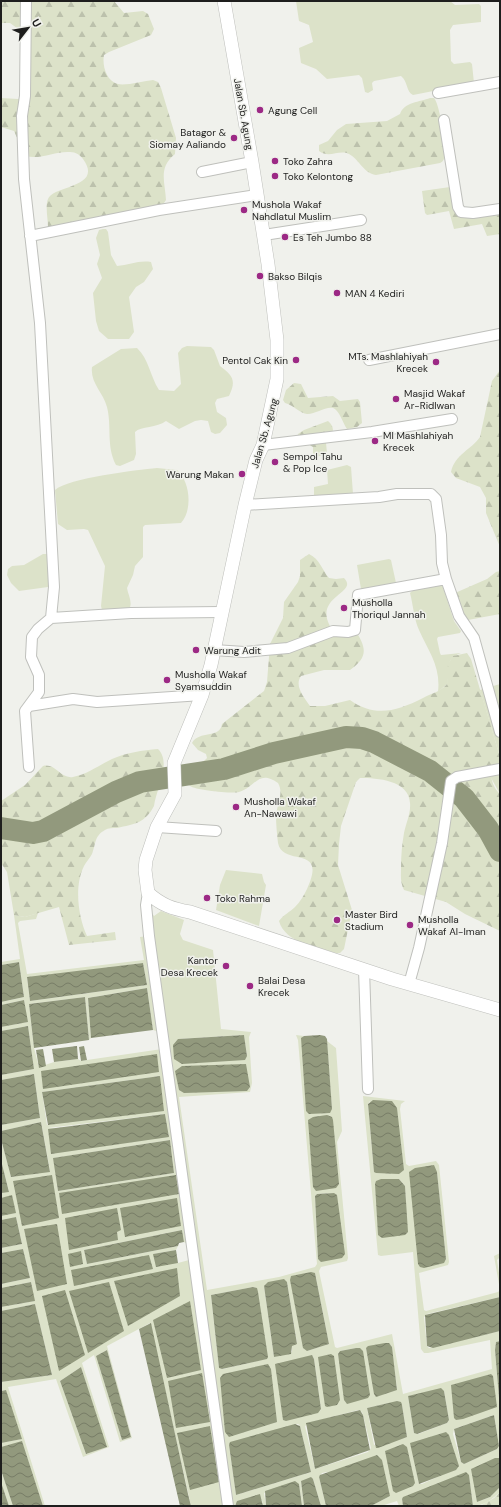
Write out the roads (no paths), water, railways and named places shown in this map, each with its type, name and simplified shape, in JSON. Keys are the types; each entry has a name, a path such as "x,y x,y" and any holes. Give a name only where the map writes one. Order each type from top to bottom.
{"street":[{"path":"26,1 25,96 22,116 24,179 40,323 44,378 47,481 53,549 54,587 50,618"},
{"name":"Jalan Sb. Agung","path":"157,827 176,794 174,763 202,695 214,650 245,505 256,460 262,445 277,376 277,340 264,235 224,1"},
{"path":"438,93 500,82"},
{"path":"444,120 458,207 461,212 500,209"},
{"path":"202,172 252,162"},
{"path":"30,236 158,210 257,195"},
{"path":"264,235 361,220"},
{"path":"368,360 500,334"},
{"path":"262,445 372,432 452,419"},
{"path":"245,505 379,497 397,494 431,494 436,499 441,535 442,563 446,579 460,618 474,638 500,732"},
{"path":"214,650 244,652 288,648 333,631 348,632 355,630 357,626 358,594 446,579"},
{"path":"29,767 25,712 39,692 38,675 31,657 32,637 50,618 131,613 221,612"},
{"path":"29,706 73,699 97,702 202,695"},
{"path":"409,984 419,948 442,843 451,782 457,777 500,769"},
{"path":"216,831 157,827 146,860 145,870 148,893 146,905 149,936 228,1506"},
{"path":"148,893 158,902 171,908 409,984 500,1010"},
{"path":"364,969 368,1089"}],"water":[{"path":"19,962 24,997 1,1002 1,965"},
{"path":"143,963 147,985 30,1001 27,977"},
{"path":"147,988 153,1030 91,1038 88,998"},
{"path":"85,997 89,1040 34,1048 29,1004"},
{"path":"24,1000 28,1022 1,1027 1,1005"},
{"path":"28,1026 34,1069 1,1075 1,1031"},
{"path":"244,1035 247,1056 245,1060 182,1064 174,1059 173,1045 178,1039"},
{"path":"304,1036 325,1036 327,1039 332,1109 330,1113 309,1114 306,1111 301,1038"},
{"path":"77,1046 78,1059 54,1062 52,1049"},
{"path":"84,1046 87,1060 81,1061 79,1047"},
{"path":"43,1049 46,1066 39,1068 36,1050"},
{"path":"157,1054 159,1072 43,1089 41,1071"},
{"path":"246,1064 250,1087 247,1091 184,1093 179,1090 175,1071 182,1066"},
{"path":"34,1074 40,1118 1,1125 1,1080"},
{"path":"160,1076 164,1111 48,1125 42,1092"},
{"path":"373,1100 392,1101 397,1108 404,1170 399,1174 374,1172 368,1104"},
{"path":"165,1114 169,1137 51,1154 48,1129"},
{"path":"327,1115 332,1117 333,1120 339,1184 336,1188 316,1191 313,1187 308,1120 313,1117"},
{"path":"41,1122 50,1172 11,1177 1,1139 1,1131"},
{"path":"170,1140 174,1173 58,1191 53,1158"},
{"path":"1,1160 9,1192 1,1193"},
{"path":"434,1165 437,1172 446,1259 444,1263 424,1268 420,1267 418,1264 409,1172 415,1168"},
{"path":"52,1175 59,1218 22,1226 13,1181"},
{"path":"176,1175 179,1194 62,1214 59,1193"},
{"path":"381,1179 399,1179 405,1186 408,1232 405,1235 382,1238 378,1235 375,1184 376,1181"},
{"path":"334,1193 337,1195 345,1254 342,1258 321,1262 318,1259 315,1196 317,1194"},
{"path":"12,1195 16,1213 1,1216 1,1198"},
{"path":"177,1198 181,1226 125,1237 120,1208"},
{"path":"117,1208 121,1230 117,1232 118,1240 69,1250 65,1218"},
{"path":"16,1217 22,1244 1,1248 1,1220"},
{"path":"57,1224 67,1284 37,1291 24,1229"},
{"path":"182,1230 184,1242 179,1243 178,1246 87,1264 84,1250"},
{"path":"23,1249 30,1278 1,1284 1,1253"},
{"path":"176,1250 178,1263 156,1267 153,1254"},
{"path":"81,1251 83,1264 70,1267 68,1254"},
{"path":"149,1255 153,1269 74,1286 71,1270"},
{"path":"177,1268 180,1296 128,1326 114,1281"},
{"path":"311,1272 315,1273 329,1344 307,1351 303,1348 290,1280 291,1276"},
{"path":"284,1279 287,1282 297,1344 292,1346 291,1354 274,1357 264,1286 268,1282"},
{"path":"31,1282 35,1301 1,1307 1,1288"},
{"path":"109,1282 124,1331 88,1353 69,1291"},
{"path":"253,1287 257,1288 258,1292 268,1357 267,1359 222,1369 219,1368 211,1295"},
{"path":"65,1290 85,1355 59,1371 42,1296"},
{"path":"500,1297 500,1331 433,1348 427,1346 425,1315"},
{"path":"190,1301 201,1370 167,1378 153,1320"},
{"path":"35,1304 52,1375 1,1382 1,1311"},
{"path":"151,1323 191,1506 180,1506 139,1329"},
{"path":"500,1341 500,1410 495,1350 496,1342"},
{"path":"389,1343 392,1347 397,1390 376,1397 374,1394 366,1348 368,1346"},
{"path":"360,1348 363,1351 370,1395 368,1398 347,1404 344,1400 338,1354 340,1351"},
{"path":"107,1350 131,1437 122,1440 96,1356"},
{"path":"331,1354 334,1356 340,1400 337,1405 327,1407 325,1406 318,1357"},
{"path":"312,1355 314,1359 321,1409 318,1413 286,1421 283,1420 275,1364"},
{"path":"268,1364 271,1369 277,1422 229,1437 225,1432 220,1378 223,1374"},
{"path":"81,1367 107,1447 86,1454 60,1381"},
{"path":"202,1373 210,1422 176,1428 168,1381"},
{"path":"491,1374 493,1376 497,1407 456,1420 454,1418 451,1385"},
{"path":"441,1388 444,1391 449,1420 447,1423 417,1434 414,1433 408,1396"},
{"path":"6,1390 22,1439 1,1443 1,1391"},
{"path":"397,1401 401,1402 402,1405 407,1437 376,1448 367,1408"},
{"path":"360,1410 363,1415 370,1450 315,1469 306,1423"},
{"path":"494,1415 499,1446 497,1449 464,1464 461,1462 454,1429"},
{"path":"295,1424 300,1426 311,1472 236,1495 229,1445 230,1442"},
{"path":"210,1426 219,1482 190,1490 177,1433"},
{"path":"446,1432 449,1435 459,1466 456,1470 419,1484 410,1443"},
{"path":"22,1441 43,1506 13,1506 1,1470 1,1447"},
{"path":"403,1444 407,1447 415,1483 413,1486 396,1493 393,1491 385,1451"},
{"path":"377,1455 382,1460 390,1496 371,1506 326,1506 319,1477 320,1475"},
{"path":"495,1458 499,1458 500,1461 500,1487 490,1497 477,1502 471,1469"},
{"path":"466,1472 469,1475 473,1506 403,1506 403,1497"},
{"path":"311,1477 313,1479 321,1506 304,1506 301,1481"},
{"path":"295,1481 299,1484 302,1506 266,1506 265,1491"},
{"path":"1,1482 9,1506 1,1506"},
{"path":"260,1494 263,1506 235,1506 237,1501"}],"waterway":[{"path":"1,828 33,833 43,831 116,792 140,782 224,769 274,753 346,737 362,738 374,742 430,771 464,798 488,829 500,851"}],"place":[{"name":"Agung Cell","path":"260,110"},
{"name":"Batagor & Siomay Aaliando","path":"234,138"},
{"name":"Toko Zahra","path":"275,161"},
{"name":"Toko Kelontong","path":"275,176"},
{"name":"Mushola Wakaf Nahdlatul Muslim","path":"244,210"},
{"name":"Es Teh Jumbo 88","path":"285,237"},
{"name":"Bakso Bilqis","path":"260,276"},
{"name":"MAN 4 Kediri","path":"337,293"},
{"name":"Pentol Cak Kin","path":"296,360"},
{"name":"MTs. Mashlahiyah Krecek","path":"436,362"},
{"name":"Masjid Wakaf Ar-Ridlwan","path":"396,399"},
{"name":"MI Mashlahiyah Krecek","path":"375,441"},
{"name":"Sempol Tahu & Pop Ice","path":"275,462"},
{"name":"Warung Makan","path":"242,474"},
{"name":"Musholla Thoriqul Jannah","path":"344,608"},
{"name":"Warung Adit","path":"196,650"},
{"name":"Musholla Wakaf Syamsuddin","path":"167,680"},
{"name":"Musholla Wakaf An-Nawawi","path":"236,807"},
{"name":"Toko Rahma","path":"207,898"},
{"name":"Master Bird Stadium","path":"337,920"},
{"name":"Musholla Wakaf Al-Iman","path":"410,925"},
{"name":"Kantor Desa Krecek","path":"226,966"},
{"name":"Balai Desa Krecek","path":"250,986"}]}
